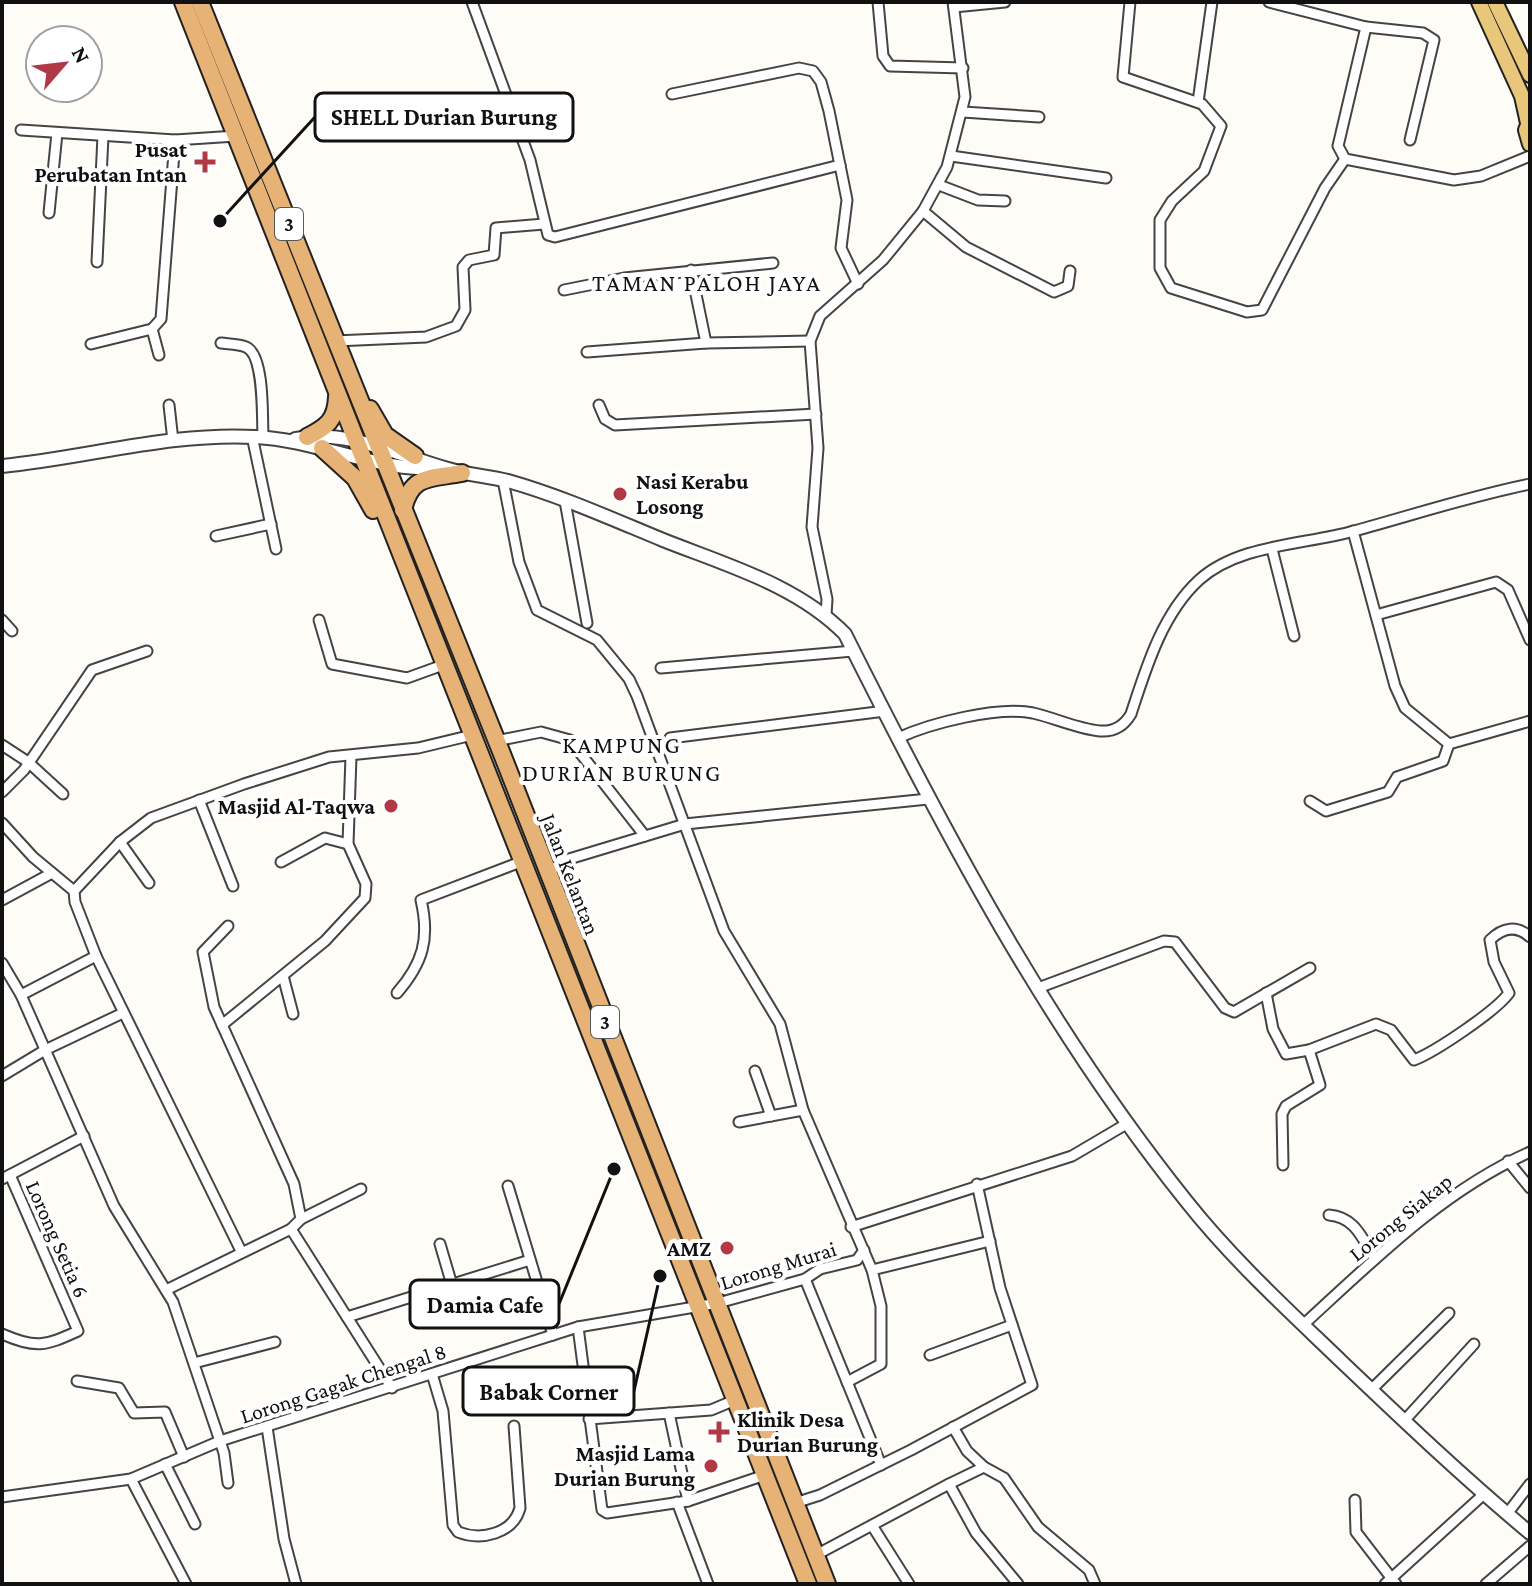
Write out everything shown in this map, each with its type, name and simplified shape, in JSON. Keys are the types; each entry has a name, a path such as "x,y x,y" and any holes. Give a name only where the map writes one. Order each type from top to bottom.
{"highway":[{"name":"Jalan Kelantan","path":"183,2 337,394 403,510 827,1584"},
{"name":"Jalan Kelantan","path":"200,2 345,366 403,564 808,1584"},
{"path":"345,366 385,435 415,456"},
{"path":"301,438 326,427 336,414 337,394"},
{"path":"322,448 355,478 403,564"},
{"path":"403,510 407,492 414,484 462,473"},
{"path":"495,790 502,784 499,747"}],"main road":[{"path":"1479,2 1522,96 1529,129"},
{"path":"1495,2 1530,75"}],"street":[{"path":"472,2 533,171 548,235 555,237 840,165"},
{"path":"878,2 883,56 890,66 963,68"},
{"path":"826,615 827,599 812,527 818,448 810,341 820,316 858,284 923,211 939,185 963,112 963,68 954,4 1005,2"},
{"path":"1130,2 1123,77 1198,102 1221,126 1204,171 1172,201 1160,220 1160,268 1171,288 1247,312 1262,310 1325,188 1345,159"},
{"path":"1198,102 1212,2"},
{"path":"1269,2 1366,27 1423,33 1434,40 1410,140"},
{"path":"1345,159 1338,146 1366,27"},
{"path":"672,94 808,68 821,82 847,200 841,248 858,284"},
{"path":"963,112 1039,117"},
{"path":"1511,162 1520,153 1529,129"},
{"path":"21,130 175,140 236,136"},
{"path":"49,213 57,133"},
{"path":"97,262 103,136"},
{"path":"91,344 152,329 161,319 175,140"},
{"path":"951,156 1106,178"},
{"path":"1345,159 1454,180 1481,176 1530,156"},
{"path":"939,185 978,200 1005,201"},
{"path":"923,211 966,247 1054,292 1068,286 1070,271"},
{"path":"335,341 426,337 456,326 465,310 463,267 469,260 494,255 496,228 544,224"},
{"path":"564,290 691,270 773,263"},
{"path":"691,270 706,343"},
{"path":"152,329 159,355"},
{"path":"587,352 706,343 810,341"},
{"path":"221,343 244,346 252,353 261,381 257,437 276,549"},
{"path":"169,405 173,441"},
{"path":"599,405 609,424 615,425 816,414"},
{"path":"301,438 322,448 415,456 445,468"},
{"path":"2,466 173,441 301,438 503,480 565,501 808,601 845,634 928,799 1038,988 1128,1123 1188,1204 1303,1325 1404,1421 1530,1533"},
{"path":"503,480 519,562 537,610 597,640 629,679 724,931 780,1024 803,1110 872,1270 881,1306 881,1364 847,1382"},
{"path":"898,738 1007,711 1030,713 1100,731 1125,725 1153,648 1195,585 1236,558 1353,531 1461,498 1530,484"},
{"path":"565,501 587,623"},
{"path":"216,536 271,524"},
{"path":"1353,531 1395,686 1405,708 1449,744"},
{"path":"1272,549 1294,636"},
{"path":"1376,615 1496,582 1508,590 1530,640"},
{"path":"2,620 12,631"},
{"path":"319,620 332,664 407,678 443,665"},
{"path":"2,792 20,777 92,670 147,651"},
{"path":"661,668 853,651"},
{"path":"670,738 885,711"},
{"path":"1449,744 1530,721"},
{"path":"499,747 541,732 570,740 645,836"},
{"path":"74,891 120,842 151,818 329,757 418,748 472,735"},
{"path":"1310,801 1326,811 1388,792 1397,777 1443,761 1449,744"},
{"path":"2,745 28,762 63,794"},
{"path":"222,1025 325,941 365,898 366,884 348,844 351,756"},
{"path":"547,872 569,859 685,824 928,799"},
{"path":"199,800 233,886"},
{"path":"2,823 74,891 75,902 96,956 241,1251"},
{"path":"281,862 325,838 348,844"},
{"path":"120,842 149,883"},
{"path":"397,993 423,954 427,927 421,900 523,861"},
{"path":"2,900 52,873"},
{"path":"228,926 205,947 202,956 222,1025 294,1184 301,1219"},
{"path":"1266,993 1278,1044 1291,1056 1376,1024 1391,1030 1411,1058 1432,1054 1509,993 1494,962 1490,940 1497,932 1510,929 1521,929 1530,937"},
{"path":"1038,988 1164,941 1175,942 1229,1012 1310,968"},
{"path":"21,995 96,956"},
{"path":"2,963 21,995 114,1206 166,1290 179,1317 220,1441 228,1483"},
{"path":"283,976 293,1014"},
{"path":"4,1071 123,1013"},
{"path":"1283,1165 1286,1154 1282,1114 1286,1106 1320,1085 1309,1050"},
{"path":"755,1071 771,1116"},
{"path":"739,1122 803,1110"},
{"path":"851,1227 1072,1156 1128,1123"},
{"path":"6,1177 84,1136"},
{"name":"Lorong Siakap","path":"1303,1325 1375,1259 1452,1197 1483,1174 1530,1152"},
{"path":"1508,1161 1530,1188"},
{"name":"Lorong Setia 6","path":"2,1334 33,1346 45,1345 78,1331 6,1177"},
{"path":"795,1503 881,1465 1032,1385 1012,1325 977,1184"},
{"path":"508,1186 553,1335"},
{"path":"166,1290 291,1229 301,1219 361,1189"},
{"path":"1329,1215 1344,1216 1354,1224 1375,1259"},
{"path":"291,1229 392,1388"},
{"path":"872,1270 990,1241"},
{"path":"440,1244 452,1285"},
{"name":"Lorong Murai","path":"697,1306 805,1279 820,1269 857,1260 864,1250"},
{"path":"347,1317 530,1260"},
{"path":"805,1279 881,1465"},
{"name":"Lorong Gagak Chengal 8","path":"2,1497 131,1479 220,1441 578,1327 697,1306"},
{"path":"1371,1390 1449,1313"},
{"path":"930,1355 1012,1325"},
{"path":"578,1327 602,1510 607,1513 688,1501 765,1475"},
{"path":"194,1363 275,1342"},
{"path":"1404,1421 1474,1344"},
{"path":"432,1374 443,1411 453,1525 458,1532 495,1534 510,1527 517,1518 520,1508 514,1426"},
{"path":"77,1381 119,1388 134,1413 163,1411 184,1457"},
{"path":"589,1419 711,1410 735,1400"},
{"path":"669,1413 688,1501"},
{"path":"267,1427 273,1450 284,1539 296,1584"},
{"path":"953,1427 967,1451 984,1467 1004,1478 1038,1527 1089,1570 1095,1584"},
{"path":"165,1464 195,1524"},
{"path":"816,1555 984,1467"},
{"path":"131,1479 186,1584"},
{"path":"949,1484 976,1533 1018,1584"},
{"path":"1507,1514 1530,1484"},
{"path":"1355,1500 1356,1532 1391,1582 1484,1494"},
{"path":"677,1502 708,1584"},
{"path":"873,1527 909,1584"},
{"path":"1486,1584 1530,1546"}],"place":[{"name":"Pusat Perubatan Intan","path":"205,162"},
{"name":"SHELL Durian Burung","path":"220,221"},
{"name":"Nasi Kerabu Losong","path":"620,494"},
{"name":"Masjid Al-Taqwa","path":"391,806"},
{"name":"Damia Cafe","path":"614,1169"},
{"name":"AMZ","path":"727,1248"},
{"name":"Babak Corner","path":"660,1276"},
{"name":"Klinik Desa Durian Burung","path":"719,1432"},
{"name":"Masjid Lama Durian Burung","path":"711,1466"}],"district":[{"name":"TAMAN PALOH JAYA","path":"707,283"},
{"name":"KAMPUNG DURIAN BURUNG","path":"622,759"}]}
